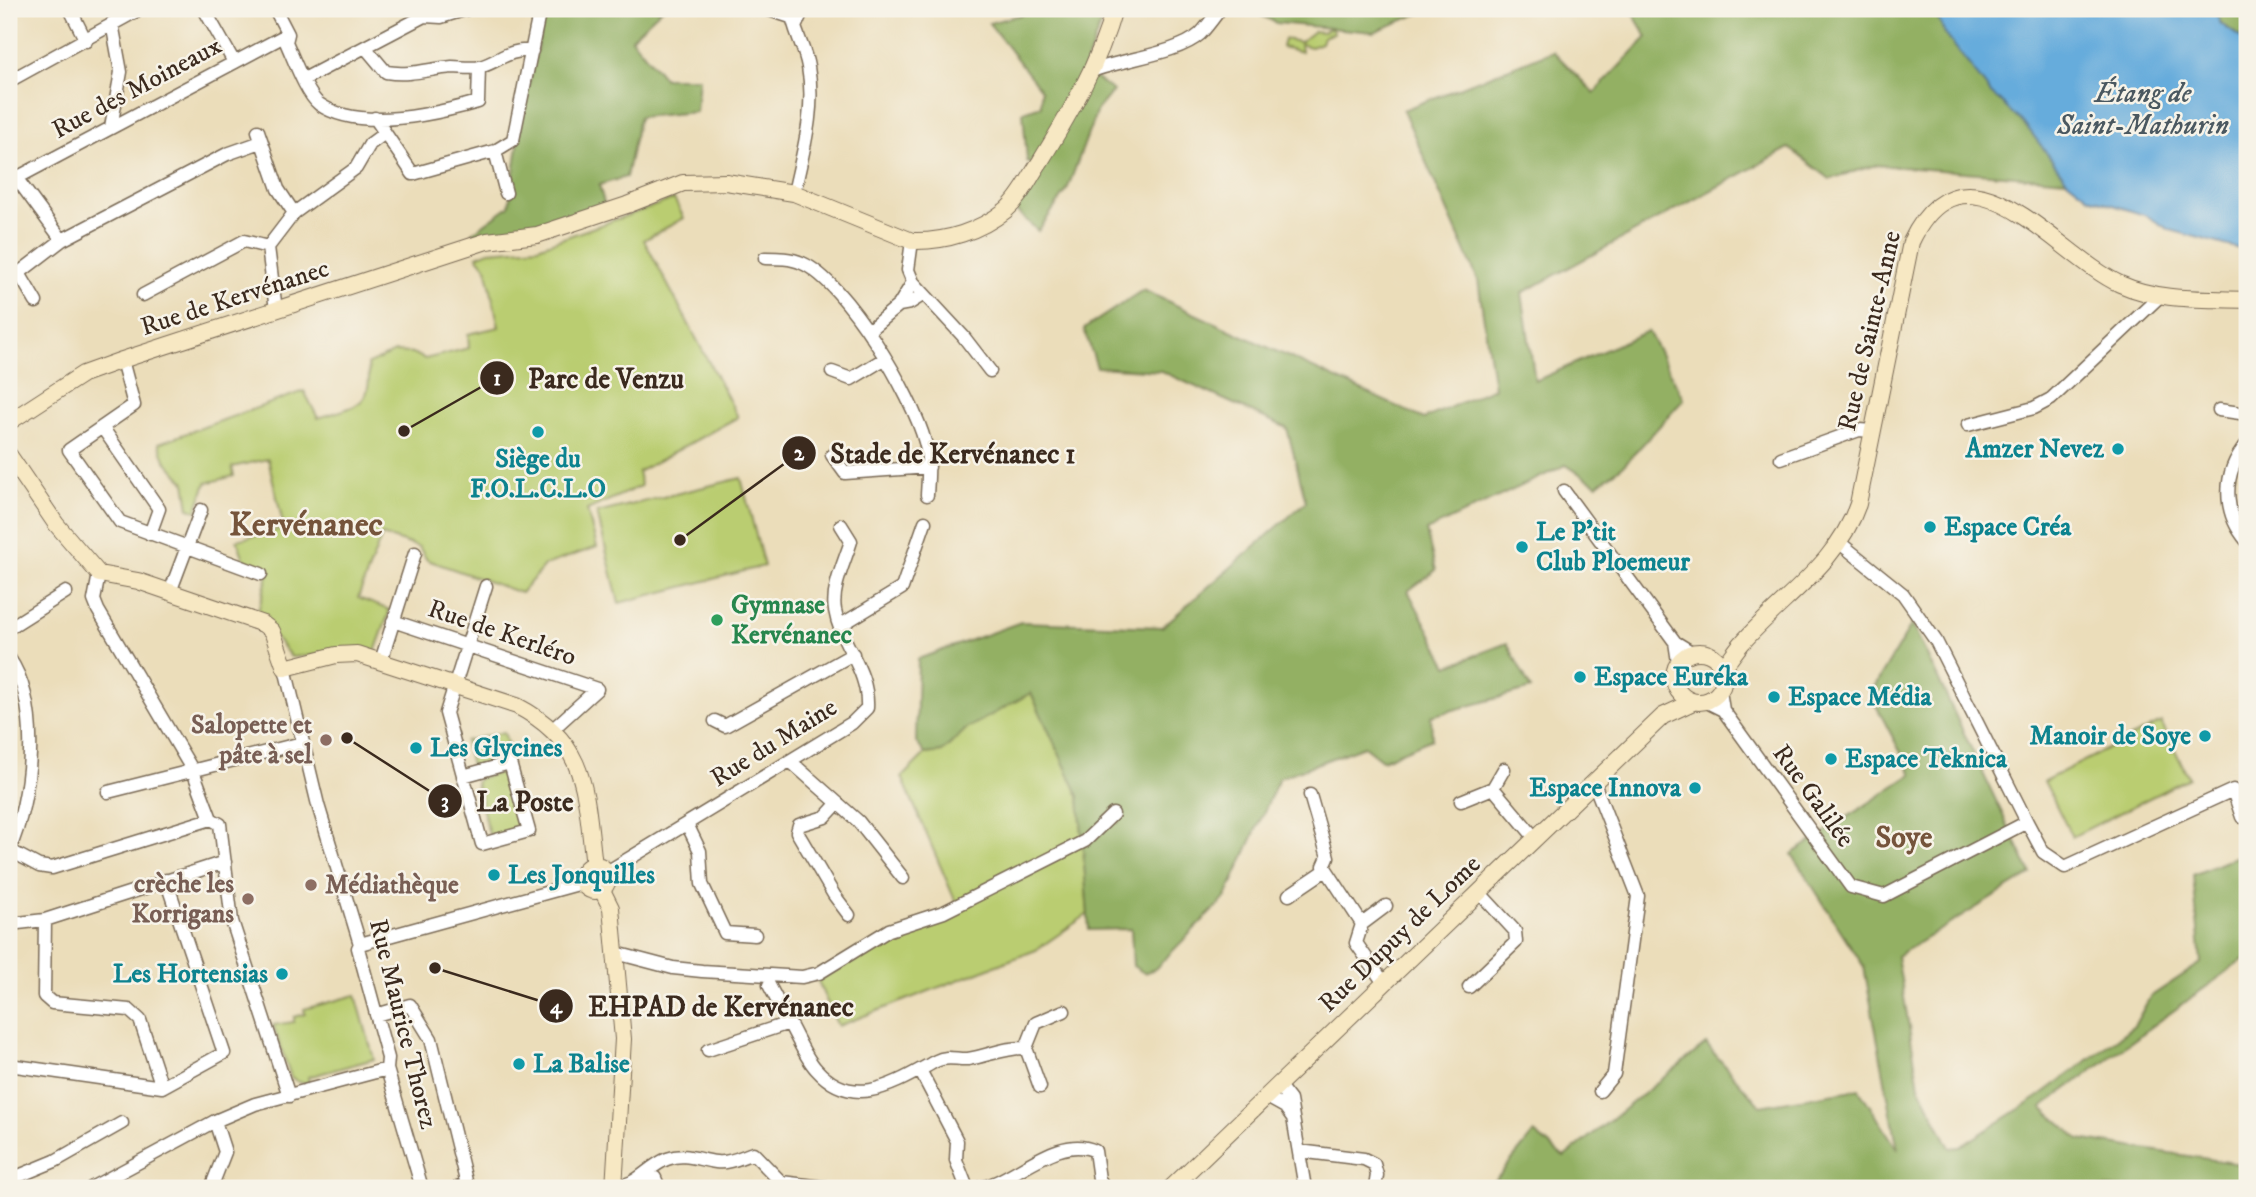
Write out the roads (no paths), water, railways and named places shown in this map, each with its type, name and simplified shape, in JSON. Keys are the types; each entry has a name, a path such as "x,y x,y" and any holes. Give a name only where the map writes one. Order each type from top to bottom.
{"street":[{"path":"70,9 86,41"},
{"path":"9,81 140,9"},
{"path":"204,9 234,62"},
{"path":"275,9 288,34 286,42 311,94 319,104 341,112 375,118 433,115 478,102 479,67"},
{"path":"304,79 430,12 441,17 467,9"},
{"path":"375,118 413,174 495,150 513,140 540,9"},
{"path":"766,9 793,17"},
{"path":"793,17 803,9"},
{"path":"990,371 963,335 913,282 908,270 912,241 937,240 969,232 1008,208 1017,199 1092,71 1114,9"},
{"path":"1092,71 1118,61 1180,47 1199,35 1220,9"},
{"path":"793,17 808,64 811,86 810,117 794,193"},
{"path":"111,127 121,72 112,23"},
{"name":"Rue des Moineaux","path":"11,176 288,34"},
{"path":"365,47 386,72 402,75 449,67 479,67 494,58 532,51"},
{"path":"276,310 268,247 294,213 356,167 370,144 385,133"},
{"path":"36,303 19,273 62,240 260,136 278,189 294,213"},
{"path":"495,150 506,192"},
{"path":"11,176 62,240"},
{"name":"Rue de Kervénanec","path":"9,422 83,374 121,360 487,241 537,235 683,183 726,182 794,193 912,241"},
{"name":"Rue de Sainte-Anne","path":"1722,669 1741,644 1840,543 1849,529 1857,504 1911,242 1921,220 1936,204 1950,198 1969,197 2007,206 2031,219 2119,284 2159,297 2247,300"},
{"path":"143,295 244,241 268,247"},
{"path":"765,258 803,263 820,274 868,331 916,414 926,444 929,467 927,495"},
{"path":"868,331 899,305 913,282"},
{"path":"899,305 910,303 924,295"},
{"path":"1968,425 2034,408 2050,399 2159,297"},
{"path":"832,372 851,379 884,359"},
{"path":"121,360 134,405 69,450 120,522 261,574"},
{"path":"2220,410 2247,414"},
{"path":"102,427 159,509 150,534"},
{"path":"1781,458 1859,430 1872,431"},
{"path":"2247,444 2239,454 2228,481 2227,505 2247,541"},
{"path":"9,455 56,524 99,573 170,592 263,624 272,631 285,668 346,653 381,661 517,706 553,729 578,764 601,868 609,880 603,890"},
{"path":"832,455 845,473 929,467"},
{"path":"1564,491 1675,642 1693,653 1711,655 1722,669 1720,691 1700,702 1675,688 1673,676 1678,662 1675,642"},
{"path":"170,592 201,510"},
{"path":"841,625 902,588 925,522"},
{"name":"Rue du Maine","path":"601,868 687,824 852,723 867,708 868,688 835,610 835,592 851,541 841,524"},
{"path":"1840,543 1903,594 1936,641 2042,852 2064,867 2233,790 2242,817"},
{"path":"381,661 415,553"},
{"path":"99,573 94,600 97,610 192,771 211,819 220,824 232,921 289,1096"},
{"path":"463,776 510,763 529,831 482,844 463,776 446,713 486,586"},
{"path":"9,628 66,592"},
{"name":"Rue de Kerléro","path":"393,621 597,689 553,729"},
{"name":"Rue de Sainte-Anne","path":"1711,655 1741,644"},
{"path":"1678,662 1693,653"},
{"path":"715,721 725,726 853,654"},
{"path":"9,658 26,691 30,732 22,815 9,850 39,866 52,868 211,819"},
{"name":"Rue Maurice Thorez","path":"285,668 302,743 360,944 358,948 388,1058 387,1069 422,1188"},
{"name":"Rue Dupuy de Lome","path":"1664,716 1675,688"},
{"name":"Rue Galilée","path":"1720,691 1723,710 1851,887 1870,895 1884,896 2027,822"},
{"name":"Rue Galilée","path":"1700,702 1723,710"},
{"name":"Rue Dupuy de Lome","path":"1171,1188 1664,716 1700,702"},
{"path":"108,792 302,743"},
{"path":"790,761 858,821 902,878"},
{"path":"1461,801 1493,788 1504,769"},
{"path":"1594,783 1638,896 1614,1074 1600,1091"},
{"path":"1493,788 1535,838"},
{"path":"1310,796 1328,858 1324,866 1362,924"},
{"path":"837,804 825,817 799,825 797,832 849,915"},
{"path":"616,953 673,968 702,971 802,977 819,973 889,930 944,912 1085,841 1113,814"},
{"path":"687,824 700,851 702,884 725,933 755,935"},
{"path":"9,924 45,919 225,862"},
{"path":"601,868 583,871 582,883 589,890 603,890"},
{"path":"1289,895 1326,870"},
{"path":"9,1065 162,1087 224,1053 166,880"},
{"path":"360,944 582,883"},
{"path":"603,890 611,908 623,1039 615,1187 655,1178 659,1188"},
{"path":"1469,987 1516,942 1515,931 1479,892"},
{"path":"1384,984 1356,943 1362,924 1386,906"},
{"path":"45,919 44,996 52,1003 129,1010 140,1020 162,1087"},
{"path":"769,985 817,1070 847,1091 860,1094 921,1072 937,1060 947,1057 966,1059 1009,1048 1026,1048"},
{"path":"376,1015 410,1005 429,1033 467,1185 457,1188"},
{"path":"1040,1087 1026,1048 1036,1023 1064,1011"},
{"path":"708,1050 789,1023"},
{"path":"91,1188 215,1121 255,1104 387,1069"},
{"path":"921,1072 957,1141 956,1160 967,1188"},
{"path":"1273,1092 1290,1100 1305,1188"},
{"path":"211,1188 225,1152 215,1121"},
{"path":"9,1180 55,1161 122,1123"},
{"path":"979,1188 1036,1160 1082,1147 1095,1151 1100,1179 1105,1188"},
{"path":"1299,1152 1364,1158 1374,1164 1377,1175 1375,1188"},
{"path":"633,1184 647,1170 668,1158 684,1156 717,1163 753,1153 781,1182 832,1188"}],"water":[{"name":"Étang de Saint-Mathurin","path":"1933,9 2214,9 2221,24 2247,42 2247,251 2170,230 2147,216 2089,197 2067,180 2027,127 1991,93 1946,35"}],"place":[{"name":"Parc de Venzu","path":"404,431"},
{"name":"Siège du F.O.L.C.L.O","path":"538,432"},
{"name":"Amzer Nevez","path":"2118,449"},
{"name":"Espace Créa","path":"1930,527"},
{"name":"Stade de Kervénanec 1","path":"680,540"},
{"name":"Le P'tit Club Ploemeur","path":"1522,547"},
{"name":"Gymnase Kervénanec","path":"717,620"},
{"name":"Espace Euréka","path":"1580,677"},
{"name":"Espace Média","path":"1774,697"},
{"name":"Manoir de Soye","path":"2205,736"},
{"name":"La Poste","path":"347,738"},
{"name":"Salopette et pâte à sel","path":"326,740"},
{"name":"Les Glycines","path":"416,748"},
{"name":"Espace Teknica","path":"1831,759"},
{"name":"Espace Innova","path":"1695,788"},
{"name":"Les Jonquilles","path":"494,875"},
{"name":"Médiathèque","path":"311,885"},
{"name":"crèche les Korrigans","path":"248,899"},
{"name":"EHPAD de Kervénanec","path":"435,968"},
{"name":"Les Hortensias","path":"282,974"},
{"name":"La Balise","path":"519,1064"}],"district":[{"name":"Kervénanec","path":"306,525"},
{"name":"Soye","path":"1904,838"}]}
